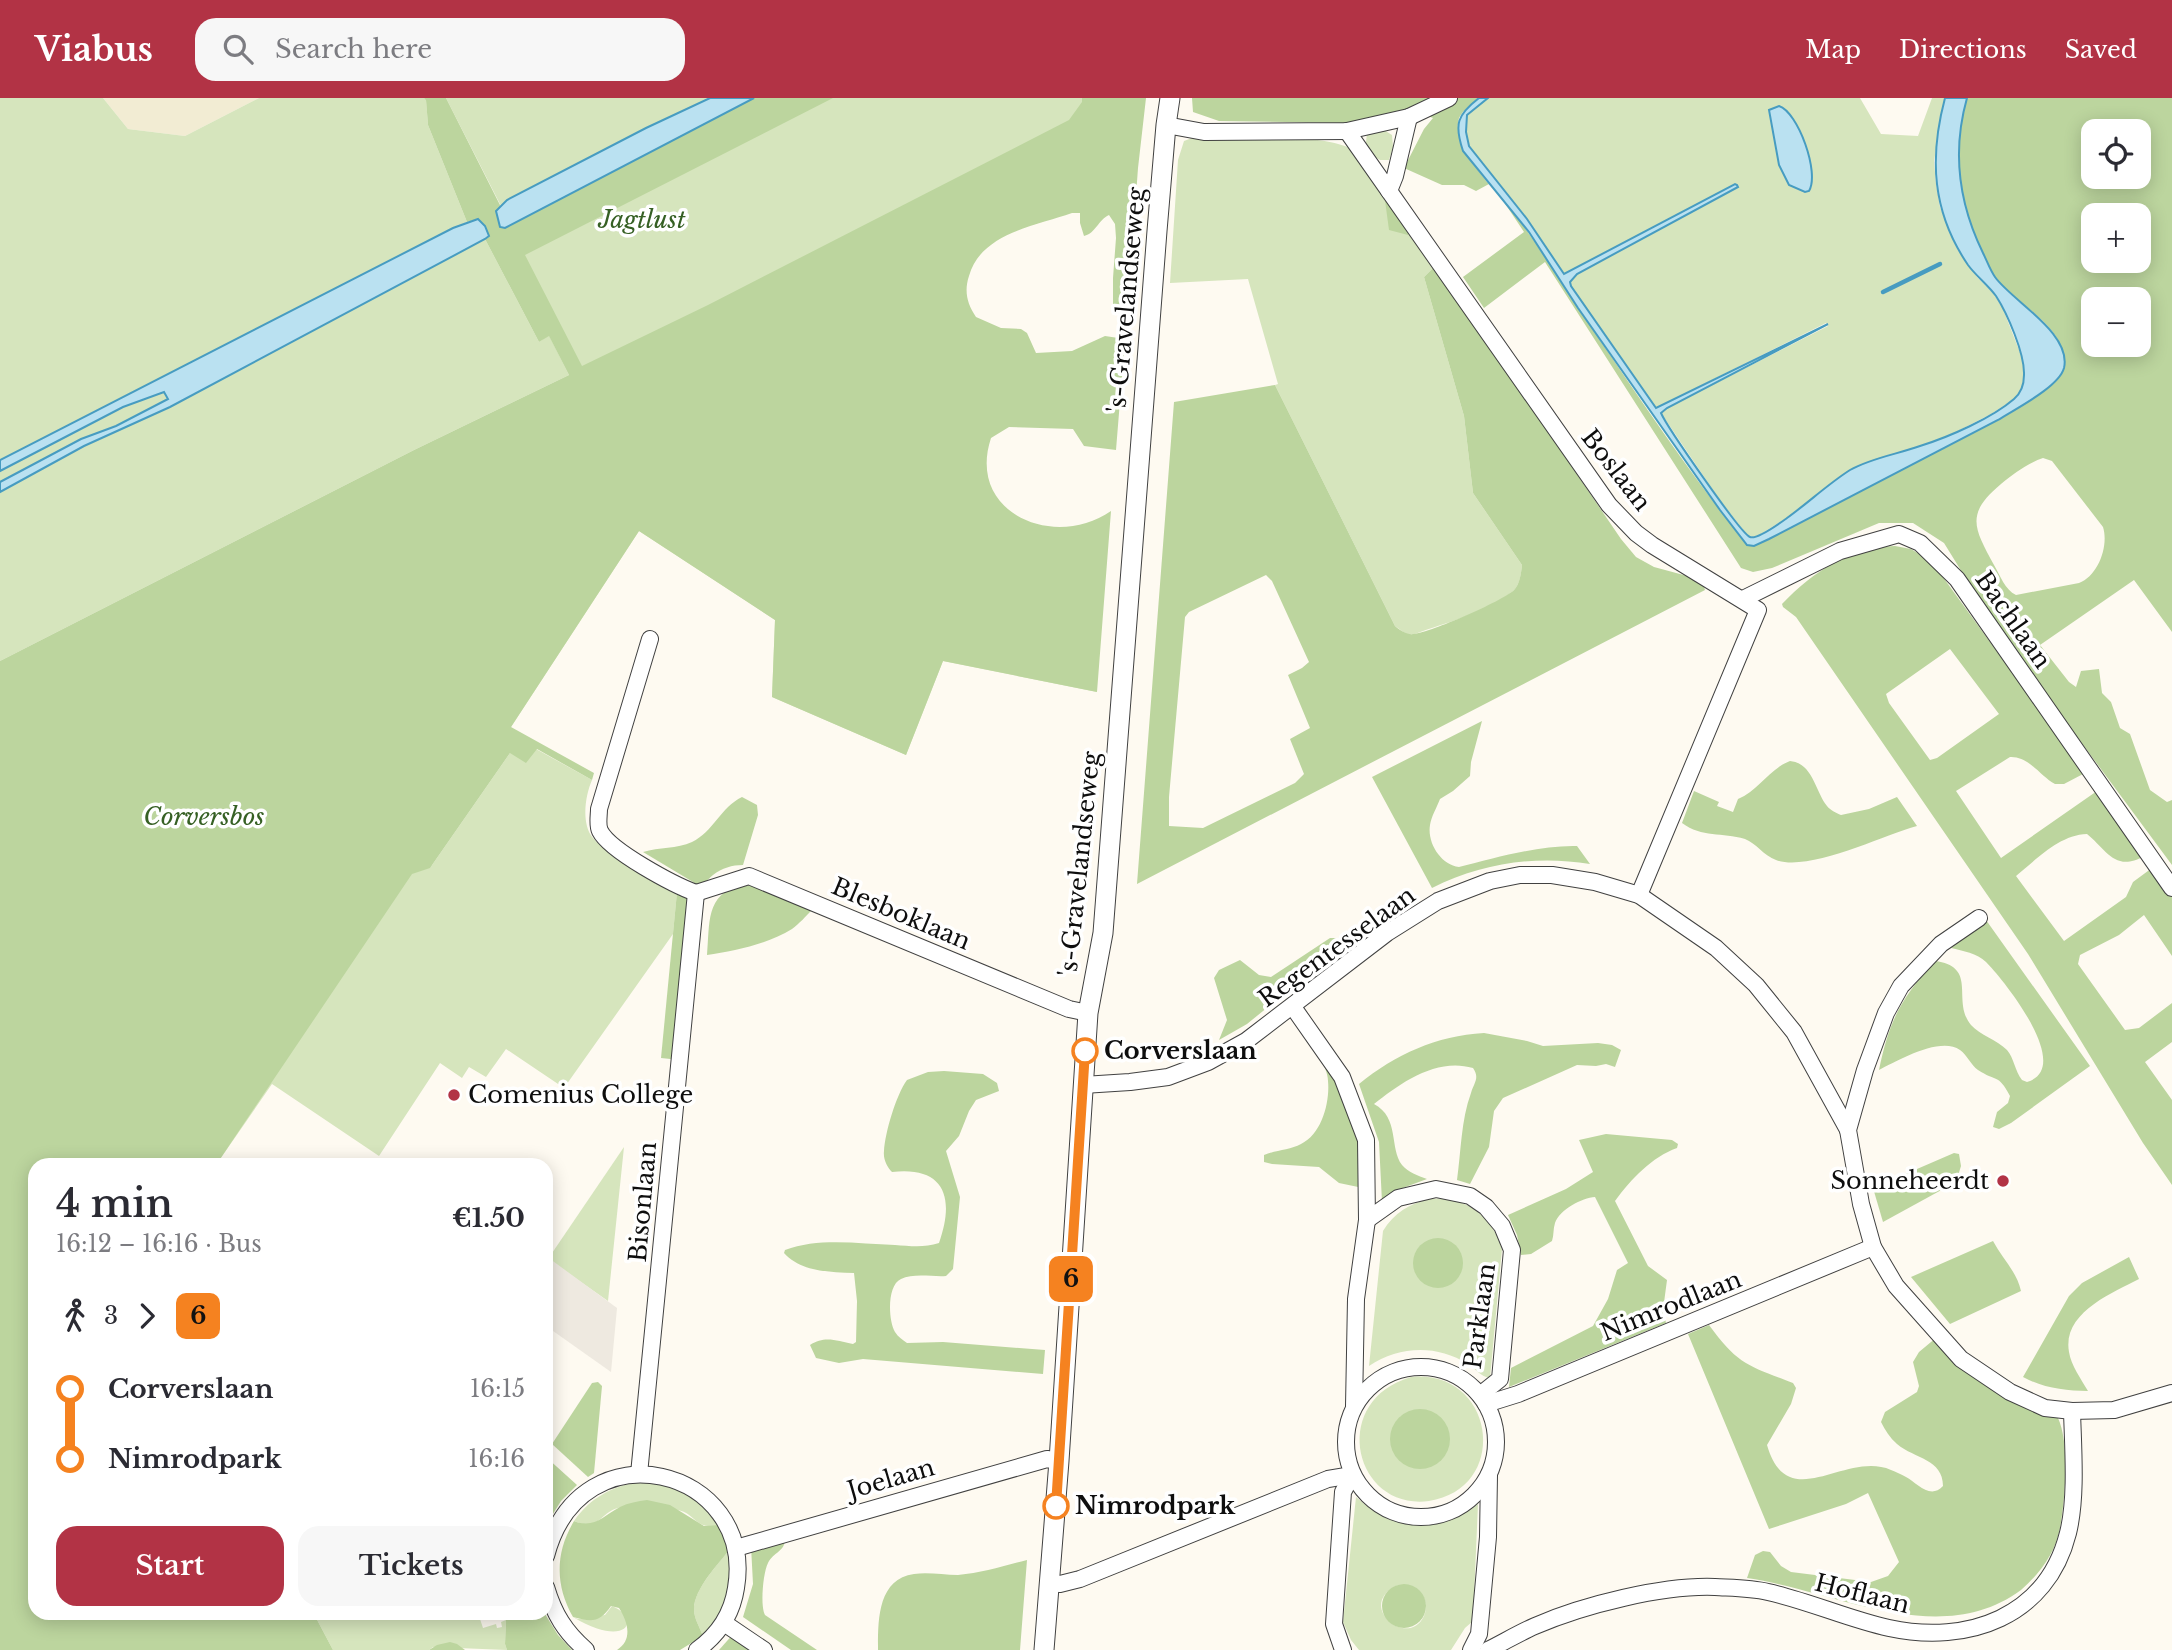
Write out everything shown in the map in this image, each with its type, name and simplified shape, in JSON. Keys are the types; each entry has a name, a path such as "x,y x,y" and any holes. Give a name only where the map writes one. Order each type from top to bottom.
{"street":[{"name":"'s-Gravelandseweg","path":"1044,1650 1088,1013 1103,933 1170,98"},
{"path":"1166,125 1204,132 1347,131 1409,117 1449,98"},
{"path":"1389,191 1409,117"},
{"name":"Boslaan","path":"1347,131 1609,505 1636,533 1652,545 1743,599"},
{"name":"Bachlaan","path":"1743,599 1840,551 1899,534 1920,543 1957,579 2172,888"},
{"path":"1639,895 1758,610 1743,599"},
{"path":"650,639 599,809 598,828 609,843 677,886 696,893"},
{"name":"Regentesselaan","path":"1083,1085 1168,1077 1208,1062 1246,1041 1387,933 1438,901 1490,881 1520,875 1552,875 1639,895 1716,947 1756,985 1794,1032 1849,1130"},
{"name":"Blesboklaan","path":"696,893 749,876 1069,1009 1088,1013"},
{"name":"Bisonlaan","path":"639,1474 696,893"},
{"path":"1979,918 1941,944 1900,986 1886,1013 1865,1070 1849,1130 1861,1203 1873,1247 1896,1286 1961,1359 2010,1392 2045,1408 2072,1411 2115,1410 2172,1393"},
{"path":"1293,1007 1342,1077 1366,1140 1367,1220 1356,1298 1354,1406 1345,1433 1352,1475 1369,1498 1393,1513 1421,1519 1449,1513 1472,1498 1489,1475"},
{"name":"Parklaan","path":"1367,1220 1398,1198 1436,1189 1470,1196 1486,1207 1502,1226 1512,1250 1500,1378 1483,1400"},
{"name":"Nimrodlaan","path":"1483,1400 1518,1394 1873,1247"},
{"path":"1354,1406 1369,1386 1390,1373 1414,1367 1439,1369 1461,1379 1483,1400 1495,1427 1496,1451 1489,1475 1488,1537 1479,1634 1471,1650"},
{"name":"Hoflaan","path":"1488,1650 1536,1625 1601,1604 1664,1589 1714,1587 1767,1592 1890,1629 1940,1634 1975,1629 2018,1610 2050,1577 2068,1532 2073,1481 2072,1411"},
{"name":"Joelaan","path":"736,1548 1047,1459 1059,1461"},
{"path":"553,1532 566,1510 585,1492 616,1477 639,1474 672,1479 701,1494 723,1518 736,1548 738,1574 734,1600 724,1623 708,1642 697,1650"},
{"path":"1049,1583 1060,1584 1080,1579 1328,1479 1352,1475"},
{"path":"1343,1650 1334,1624 1343,1492 1352,1475"},
{"path":"553,1610 569,1636 586,1650"},
{"path":"724,1623 764,1650"}],"shaded area":[{"path":"103,98 259,98 185,136 128,129"},
{"path":"553,1261 617,1308 611,1372 553,1331"}],"green space":[{"path":"0,98 103,98 128,129 185,136 259,98 424,98 428,125 467,222 0,460"},
{"name":"Corversbos","path":"424,98 446,98 501,207 496,212 500,226 505,228 754,98 833,98 525,255 582,366 708,305 1069,120 1082,98 1146,98 1127,319 1113,310 1116,238 1115,224 1109,215 1084,236 1080,213 1072,213 1011,233 985,250 975,261 967,287 970,307 976,317 1001,328 1021,329 1027,333 1036,353 1072,351 1105,336 1125,339 1116,450 1084,446 1073,429 1009,427 991,438 987,465 991,487 1003,505 1021,518 1042,525 1065,527 1089,522 1111,511 1097,692 943,661 906,755 772,697 775,620 639,531 511,727 594,773 592,780 537,749 526,763 510,753 430,868 412,874 221,1158 28,1158 28,1620 317,1620 333,1650 0,1650 0,661 414,450 569,375 549,336 539,342 485,239 488,236 478,219 467,222 428,125"},
{"name":"Jagtlust","path":"446,98 1144,98 586,385 505,228 501,206"},
{"path":"1192,98 1479,98 1459,118 1459,135 1478,171 1489,184 1476,191 1464,185 1442,185 1404,168 1424,129 1433,118 1412,110 1349,123 1219,121 1193,112"},
{"path":"1488,98 1860,98 1881,134 1918,136 1932,98 1945,98 1934,161 1940,207 1956,247 2003,309 2023,360 2022,389 2016,398 1956,432 1850,470 1801,509 1756,537 1748,536 1719,499 1661,413 1828,326 1826,323 1656,408 1570,282 1577,274 1737,185 1564,274 1527,219 1469,146 1467,115"},
{"path":"1967,98 2172,98 2172,632 2134,580 2040,645 2076,687 2081,671 2099,669 2102,693 2111,702 2120,728 2130,734 2150,790 2167,802 2172,800 2172,865 2052,703 1978,598 1944,543 1913,523 1879,523 1772,568 1753,572 1741,568 1545,262 1484,308 1463,277 1524,232 1502,199 1533,239 1682,458 1747,545 1754,546 1998,420 2058,379 2063,356 2059,342 2044,322 1995,278 1975,235 1960,178 1960,138","holes":["2043,458 2052,461 2103,527 2103,551 2092,574 2079,583 2016,595 2003,582 1982,541 1976,522 1982,504 2001,484 2021,469"]},
{"path":"1384,130 1392,135 1393,147 1389,160 1380,160 1365,151 1367,133"},
{"path":"1192,138 1300,138 1340,144 1353,150 1435,266 1424,277 1464,416 1473,493 1522,565 1517,586 1502,599 1466,616 1415,634 1406,634 1395,626 1275,385 1278,384 1248,279 1170,283 1178,160 1184,141"},
{"path":"1384,193 1408,227 1408,235 1389,230"},
{"path":"485,239 539,342 549,335 569,375 414,450 0,661 0,492 84,446 170,407"},
{"name":"Corversbos","path":"950,243 934,509 1097,692 943,661 906,755 772,697 775,620 639,531 511,727 430,868 510,753 536,749 592,780 585,810 589,832 593,838 621,860 677,892 673,934 564,1088 506,1049 486,1077 469,1067 462,1078 440,1063 379,1156 272,1084 221,1158 28,1158 29,1620 0,1650 0,690"},
{"path":"1435,266 1621,539 1636,557 1654,567 1702,580 1705,590 1137,884 1174,402 1275,385 1395,626 1404,632 1423,632 1465,616 1507,595 1518,585 1522,565 1473,493 1464,416 1424,277","holes":["1266,575 1272,581 1309,662 1288,675 1310,728 1290,739 1304,774 1295,783 1203,828 1169,826 1169,797 1185,617 1189,612"]},
{"path":"164,392 168,399 116,426 81,439 0,482 0,471 123,407"},
{"path":"1895,546 1911,549 1932,562 2085,773 2064,784 2055,784 2029,763 2010,757 1956,791 2001,858 2097,791 2144,856 2134,861 2118,860 2087,834 2077,835 2049,849 2016,876 2064,941 2126,897 2133,882 2152,868 2172,896 2172,956 2144,915 2119,935 2080,955 2078,964 2125,1030 2139,1028 2172,1003 2172,1042 2145,1062 2172,1100 2172,1185 2143,1143 2028,954 1796,617 1783,607 1782,604 1794,592 1833,563 1862,551","holes":["1950,649 1999,714 1937,758 1930,760 1889,703 1886,694"]},
{"path":"1482,721 1470,776 1440,799 1430,825 1433,846 1441,858 1459,867 1533,850 1577,846 1590,864 1550,860 1510,863 1470,872 1432,888 1372,777"},
{"path":"1790,761 1798,763 1809,772 1823,800 1835,812 1841,815 1869,809 1897,797 1917,826 1826,857 1790,862 1772,858 1745,839 1697,831 1682,823 1694,791 1719,802 1717,806 1733,812 1738,799"},
{"path":"742,797 757,805 758,815 743,865 724,869 698,885 643,852 692,842"},
{"path":"741,885 752,886 812,910 792,929 772,939 707,955 715,903 729,889"},
{"path":"677,892 688,899 680,1060 661,1058"},
{"path":"1986,920 2090,1066 1999,1129 1993,1127 1997,1112 2008,1103 2010,1096 1999,1081 1978,1070 1960,1050 1952,1046 1930,1048 1879,1070 1887,1038 1898,1011 1913,987 1935,961 1948,964 1956,970 1962,986 1963,1006 1971,1025 2007,1050 2022,1080 2027,1082 2040,1074 2043,1060 2040,1042 2019,1004 1995,971 1982,959 1951,948"},
{"path":"1330,938 1353,938 1247,1024 1219,1040 1227,1020 1214,978 1219,970 1240,960 1259,975 1271,977"},
{"path":"1484,1033 1543,1046 1598,1043 1612,1045 1621,1050 1615,1067 1606,1064 1577,1065 1503,1098 1494,1111 1489,1147 1470,1184 1457,1180 1465,1114 1476,1078 1473,1068 1446,1066 1407,1080 1374,1104 1388,1117 1402,1165 1410,1172 1427,1179 1400,1189 1382,1202 1379,1142 1359,1084 1387,1064 1417,1048 1449,1038"},
{"path":"1322,1059 1342,1090 1358,1138 1363,1188 1339,1183 1319,1167 1264,1162 1264,1155 1301,1144 1319,1125 1326,1108 1328,1089"},
{"path":"928,1072 983,1074 997,1083 999,1091 976,1100 959,1136 946,1151 960,1197 953,1269 946,1276 911,1276 896,1283 890,1303 893,1327 907,1343 943,1342 1045,1350 1043,1374 863,1359 839,1363 816,1358 810,1345 826,1339 853,1344 856,1342 857,1301 854,1273 807,1267 791,1259 784,1253 785,1250 826,1242 917,1246 939,1243 946,1212 941,1188 924,1174 910,1171 892,1172 884,1154 892,1114 907,1080"},
{"path":"1606,1134 1672,1140 1678,1144 1677,1148 1659,1157 1643,1170 1615,1201 1648,1266 1667,1280 1663,1310 1666,1323 1509,1387 1511,1368 1593,1326 1608,1299 1617,1270 1628,1263 1595,1197 1566,1209 1555,1223 1552,1241 1531,1254 1521,1255 1517,1235 1508,1215 1566,1189 1593,1172 1579,1140"},
{"path":"624,1147 608,1301 553,1262 553,1252"},
{"path":"1954,1153 1959,1154 1961,1166 1956,1182 1883,1222 1873,1188"},
{"path":"1430,1199 1455,1201 1475,1210 1491,1226 1502,1249 1490,1378 1456,1358 1431,1351 1405,1351 1369,1366 1383,1231 1403,1210"},
{"path":"1438,1238 1455,1246 1463,1263 1455,1280 1438,1288 1421,1280 1413,1263 1421,1246"},
{"path":"1993,1241 2013,1271 2021,1291 1950,1324 1911,1277"},
{"path":"2129,1257 2139,1279 2091,1306 2073,1326 2069,1338 2072,1362 2088,1391 2054,1388 2023,1377 2069,1296 2082,1283"},
{"path":"1709,1325 1728,1349 1745,1363 1793,1383 1796,1388 1791,1404 1767,1445 1776,1466 1789,1476 1803,1479 1820,1477 1873,1466 1898,1473 1928,1491 1938,1490 1943,1486 1938,1470 1927,1460 1897,1444 1881,1422 1885,1412 1917,1392 1919,1386 1913,1362 1919,1352 1937,1337 2021,1402 2058,1418 2065,1457 2063,1503 2058,1537 2046,1562 2021,1590 1990,1607 1957,1615 1922,1616 1887,1611 1747,1578 1755,1555 1763,1551 1770,1552 1781,1566 1791,1572 1871,1582 1888,1576 1899,1562 1868,1493 1846,1504 1769,1529 1688,1334"},
{"path":"1411,1377 1440,1380 1461,1391 1476,1410 1483,1432 1482,1454 1473,1475 1455,1492 1429,1501 1403,1500 1383,1489 1368,1472 1361,1452 1360,1429 1368,1408 1385,1390","holes":["1414,1410 1445,1424 1449,1435 1400,1417"]},
{"path":"598,1382 602,1386 594,1473 588,1477 553,1442 592,1383"},
{"path":"1420,1409 1441,1418 1450,1439 1441,1460 1420,1469 1399,1460 1390,1439 1399,1418"},
{"path":"553,1463 577,1485 553,1514"},
{"path":"640,1482 677,1489 703,1507 722,1525 706,1526 678,1510 647,1508 618,1508 589,1524 574,1521 602,1494"},
{"path":"1356,1497 1385,1517 1415,1525 1447,1521 1478,1504 1473,1621 1465,1628 1451,1650 1359,1650 1343,1622","holes":["1398,1585 1416,1589 1426,1603 1424,1616 1416,1625 1407,1628 1388,1621 1381,1603 1386,1593"]},
{"path":"647,1500 670,1505 704,1526 722,1525 731,1548 708,1577 695,1602 695,1616 703,1636 680,1650 617,1650 627,1636 625,1619 619,1608 611,1606 603,1616 595,1620 573,1617 560,1581 563,1545 574,1521 593,1522 623,1506"},
{"path":"785,1535 784,1545 766,1568 763,1611 817,1650 791,1650 743,1617 753,1584 751,1546"},
{"path":"731,1548 732,1574 728,1595 703,1636 695,1616 695,1602 708,1577"},
{"path":"1027,1560 1020,1650 878,1650 882,1603 893,1584 902,1578 920,1573 967,1574"},
{"path":"1404,1584 1413,1585 1420,1590 1425,1597 1425,1615 1420,1622 1413,1627 1404,1628 1395,1627 1388,1622 1383,1615 1382,1606 1383,1597 1388,1590 1395,1585"},
{"path":"612,1606 626,1617 624,1628 617,1631 607,1631 573,1617 578,1619 605,1615"},
{"path":"317,1620 480,1620 483,1628 496,1624 497,1628 502,1627 501,1622 506,1620 507,1650 433,1647 429,1650 333,1650"},
{"path":"506,1620 549,1620 572,1650 507,1650"},
{"path":"735,1632 762,1650 719,1650"},
{"path":"450,1642 465,1650 429,1650 437,1645"}],"water":[{"path":"710,98 754,98 505,228 500,227 496,211 507,200"},
{"path":"1479,98 1488,98 1467,115 1469,146 1527,219 1564,274 1737,185 1738,187 1577,274 1570,282 1656,408 1828,324 1661,413 1704,479 1750,537 1758,536 1774,527 1850,470 1970,426 2005,406 2022,388 2024,366 2010,323 1996,296 1968,265 1956,245 1941,205 1936,163 1945,98 1967,98 1960,138 1960,177 1968,216 1975,234 1995,277 2039,318 2059,342 2064,355 2064,368 2054,383 1998,420 1769,539 1754,546 1747,545 1578,308 1529,232 1463,151 1459,121"},
{"path":"1779,106 1793,119 1805,144 1812,171 1809,191 1805,192 1789,185 1779,165 1769,110"},
{"path":"478,219 489,236 485,239 170,407 84,446 0,492 0,482 81,439 116,426 168,399 164,392 123,407 0,471 0,460 453,228"}],"waterway":[{"path":"1883,292 1940,264"}],"bus line":[{"name":"6","path":"1056,1506 1085,1051"}],"place":[{"name":"Corverslaan","path":"1085,1051"},
{"name":"Comenius College","path":"454,1095"},
{"name":"Sonneheerdt","path":"2003,1181"},
{"name":"Nimrodpark","path":"1056,1506"}]}
